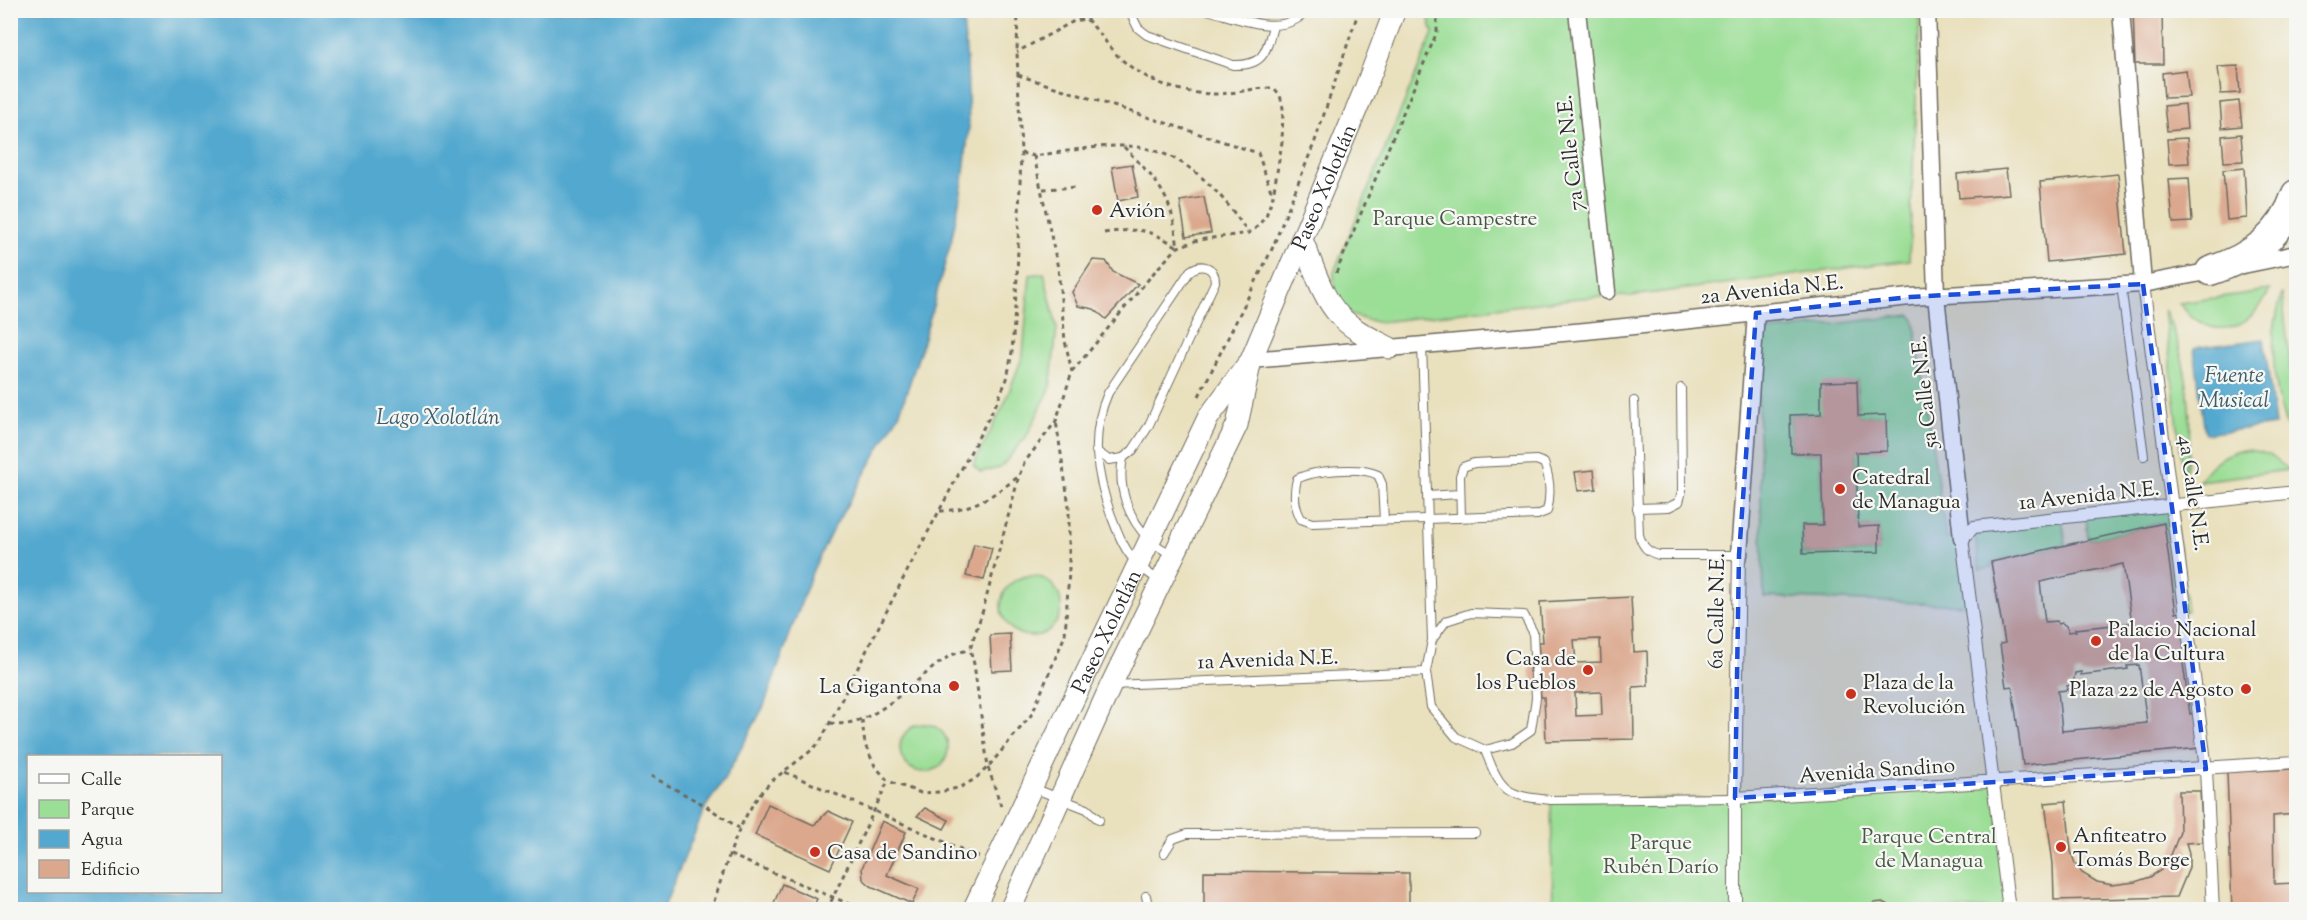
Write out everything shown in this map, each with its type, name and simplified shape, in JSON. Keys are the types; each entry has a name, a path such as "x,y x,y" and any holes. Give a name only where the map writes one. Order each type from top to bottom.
{"highway":[{"path":"2210,271 2229,265 2270,239 2284,223 2296,194"}],"street":[{"name":"Paseo Xolotlán","path":"1010,909 1111,685 1237,425 1251,360 1365,89 1395,10"},
{"name":"7a Calle N.E.","path":"1577,10 1607,291"},
{"name":"5a Calle N.E.","path":"1927,10 1936,296 1969,605 2009,909"},
{"name":"4a Calle N.E.","path":"2121,10 2143,284 2174,505 2206,770 2213,909"},
{"path":"1302,240 1327,297 1339,315 1355,328 1390,348"},
{"name":"2a Avenida N.E.","path":"1251,360 1910,297 2143,284 2296,254"},
{"name":"6a Calle N.E.","path":"1735,909 1739,555 1756,313"},
{"name":"Paseo Xolotlán","path":"973,909 1208,418 1251,360"},
{"name":"1a Avenida N.E.","path":"1962,538 1974,527 2296,492"},
{"name":"Avenida Sandino","path":"1735,798 2206,770 2296,762"}],"lane":[{"path":"1129,10 1138,28 1147,35 1233,65 1245,65 1258,60 1266,51 1272,26"},
{"path":"1207,10 1272,26 1287,24 1303,16 1308,10"},
{"path":"1096,451 1109,460 1123,458 1133,450 1148,427 1215,282 1215,275 1211,269 1196,266 1190,271 1108,393 1097,427 1096,451 1101,483 1118,533 1124,547 1138,565 1160,581"},
{"path":"2121,285 2144,456"},
{"path":"1422,345 1432,640 1426,672 1431,706 1456,737 1485,750 1512,743 1531,730 1536,698 1533,632 1524,615 1471,613 1446,621 1432,640"},
{"path":"1638,508 1669,507 1679,502 1682,491 1681,388"},
{"path":"1634,401 1639,535 1642,546 1649,552 1659,555 1739,555"},
{"path":"1123,458 1120,471 1124,497 1136,522 1151,541 1173,555"},
{"path":"1384,520 1382,484 1378,475 1368,470 1308,473 1297,479 1294,491 1295,508 1301,519 1312,523 1384,520 1461,518 1537,515 1547,511 1550,500 1548,472 1544,463 1536,460 1473,463 1463,467 1460,476 1461,518"},
{"path":"1427,496 1460,494"},
{"name":"1a Avenida N.E.","path":"1111,685 1426,672"},
{"name":"Avenida Sandino","path":"1485,750 1496,779 1509,792 1527,798 1551,800 1735,798"},
{"path":"1032,788 1087,809 1099,820"},
{"path":"1164,852 1173,839 1187,834 1475,833"},
{"path":"1146,896 1149,909"}],"path":[{"path":"711,909 739,828 761,792 820,742 1007,379 1012,352 1016,289 1021,153 1017,52 1018,10"},
{"path":"1195,404 1272,249 1315,141 1359,10"},
{"path":"1327,297 1437,32 1437,10"},
{"path":"1010,834 988,767 970,649 983,610 1019,476 1024,463 1056,421 1072,372 1156,270 1178,247 1198,240 1249,233 1257,228 1266,216 1273,196 1282,142 1284,108 1280,95 1274,88 1262,87 1228,94 1200,94 1170,88 1139,74 1114,52 1095,27 1086,20 1074,21 1017,52"},
{"path":"1018,75 1258,153 1273,196"},
{"path":"1021,153 1034,156 1123,146 1152,151 1182,163 1205,179 1229,204 1249,233"},
{"path":"1123,146 1165,196 1172,216 1178,247"},
{"path":"1034,156 1043,189 1058,268 1065,341 1072,372"},
{"path":"1043,189 1077,187"},
{"path":"1104,233 1144,230 1160,235 1178,247"},
{"path":"862,720 865,745 876,766 888,781 921,793 941,792 961,787 975,779 988,767 1032,714 1065,636 1070,571 1069,506 1056,421"},
{"path":"939,511 973,506 992,497 1019,476"},
{"path":"830,723 851,724 862,720 915,684 949,656 970,649"},
{"path":"785,772 995,863"},
{"path":"651,776 706,806 739,828"},
{"path":"827,909 888,781"},
{"path":"730,855 864,909"}],"highlighted area":[{"path":"2143,284 2206,769 1735,798 1739,555 1756,313 1910,297"}],"green space":[{"name":"Parque Campestre","path":"1432,11 1920,11 1909,260 1631,296 1578,298 1381,322 1358,318 1350,314 1339,303 1334,285 1334,272 1433,33 1429,19"},
{"path":"1044,273 1057,328 1050,389 1026,437 1000,468 980,472 973,465 1004,405 1023,355 1030,275"},
{"path":"2270,290 2251,316 2240,324 2228,328 2216,328 2204,324 2191,316 2179,303"},
{"path":"2282,293 2296,416 2296,448 2280,405 2275,375 2274,330"},
{"path":"2164,309 2179,349 2188,392 2189,436 2184,479"},
{"path":"1911,315 1914,319 1946,538 1962,538 1969,605 1764,597 1756,333","holes":["1857,381 1858,416 1886,415 1856,452 1858,527 1879,526 1879,552 1803,554 1802,525 1823,525 1821,453 1791,453 1790,415 1821,414"]},
{"path":"2240,450 2267,454 2289,470 2199,481 2216,461"},
{"path":"2173,505 2187,611 2176,613 2164,523 2088,540 2086,515"},
{"path":"2062,518 2066,545 1991,562 1992,568 1980,570 1974,527"},
{"path":"1025,576 1037,576 1053,584 1059,594 1061,606 1059,618 1053,628 1037,636 1025,636 1009,628 1001,612 1001,600 1009,584"},
{"path":"924,724 941,731 948,748 941,765 924,772 907,765 900,748 907,731"},
{"name":"Parque Central de Managua","path":"1994,782 2009,909 1553,909 1551,800 1735,798"}],"water":[{"name":"Lago Xolotlán","path":"10,11 962,11 967,62 969,126 963,182 951,242 920,352 900,412 831,533 813,570 764,706 724,780 706,806 663,909 11,909"},
{"name":"Fuente Musical","path":"2264,339 2275,425 2205,434 2194,348"}],"building":[{"path":"2133,10 2162,10 2163,64 2135,64"},
{"path":"2238,66 2240,93 2221,94 2218,67"},
{"path":"2186,70 2189,97 2164,98 2162,73"},
{"path":"2239,101 2242,126 2222,128 2220,103"},
{"path":"2185,104 2187,129 2167,131 2164,106"},
{"path":"2241,134 2243,161 2224,162 2222,136"},
{"path":"2187,138 2189,163 2169,164 2167,139"},
{"path":"1132,164 1138,197 1118,201 1112,167"},
{"path":"2244,168 2247,218 2227,220 2223,170"},
{"path":"2006,169 2009,194 1959,198 1957,174"},
{"path":"2118,174 2126,254 2047,262 2040,182"},
{"path":"2189,178 2192,222 2173,223 2169,179"},
{"path":"1204,197 1211,233 1186,237 1180,201"},
{"path":"1093,260 1106,261 1113,272 1138,284 1106,319 1094,309 1078,306 1072,292"},
{"name":"Catedral de Managua","path":"1857,381 1858,416 1886,415 1887,451 1856,452 1858,527 1879,526 1879,552 1803,554 1802,525 1823,525 1821,453 1791,453 1790,415 1821,414 1821,382"},
{"path":"1594,470 1596,489 1578,491 1575,472"},
{"name":"Palacio Nacional de la Cultura","path":"2164,523 2176,613 2181,612 2188,656 2182,656 2190,714 2194,713 2200,748 2023,765 2012,686 2006,687 2000,644 2005,643 1991,562","holes":["2123,564 2132,623 2075,629 2076,631 2069,632 2062,623 2045,622 2040,582","2139,665 2147,723 2062,731 2058,691 2067,690 2067,686 2073,684 2075,673 2081,672 2081,675 2128,669 2127,666"]},
{"path":"974,544 992,548 984,580 966,576"},
{"name":"Casa de los Pueblos","path":"1631,597 1634,652 1647,651 1648,686 1633,687 1634,739 1546,741 1544,697 1541,697 1540,687 1533,681 1529,672 1531,661 1539,653 1538,642 1543,642 1540,602","holes":["1600,639 1601,662 1576,663 1574,640","1601,692 1602,715 1576,716 1575,693"]},
{"path":"1010,634 1012,670 992,671 990,635"},
{"path":"2296,769 2296,814 2273,816 2274,884 2296,883 2296,910 2232,910 2227,772"},
{"name":"Anfiteatro Tomás Borge","path":"2179,791 2200,791 2203,842 2186,843 2189,868 2177,897 2054,900 2053,864 2045,803 2066,801 2071,851 2075,864 2082,873 2097,882 2112,885 2135,882 2161,870 2171,855 2180,832"},
{"name":"Casa de Sandino","path":"768,804 814,825 828,811 852,822 830,869 755,835"},
{"path":"925,808 949,820 944,829 917,816"},
{"path":"882,821 906,832 887,875 919,889 912,904 871,886 863,879 862,868"},
{"path":"1204,871 1409,873 1409,910 1204,910"},
{"path":"782,884 817,899 812,910 771,910"},
{"path":"1882,902 1898,910 1864,910 1874,903"}],"place":[{"name":"Avión","path":"1097,210"},
{"name":"Catedral de Managua","path":"1840,489"},
{"name":"Palacio Nacional de la Cultura","path":"2096,641"},
{"name":"Casa de los Pueblos","path":"1588,670"},
{"name":"La Gigantona","path":"954,686"},
{"name":"Plaza 22 de Agosto","path":"2246,689"},
{"name":"Plaza de la Revolución","path":"1851,694"},
{"name":"Anfiteatro Tomás Borge","path":"2061,847"},
{"name":"Casa de Sandino","path":"815,852"}],"park label":[{"name":"Parque Rubén Darío","path":"1661,854"}]}
